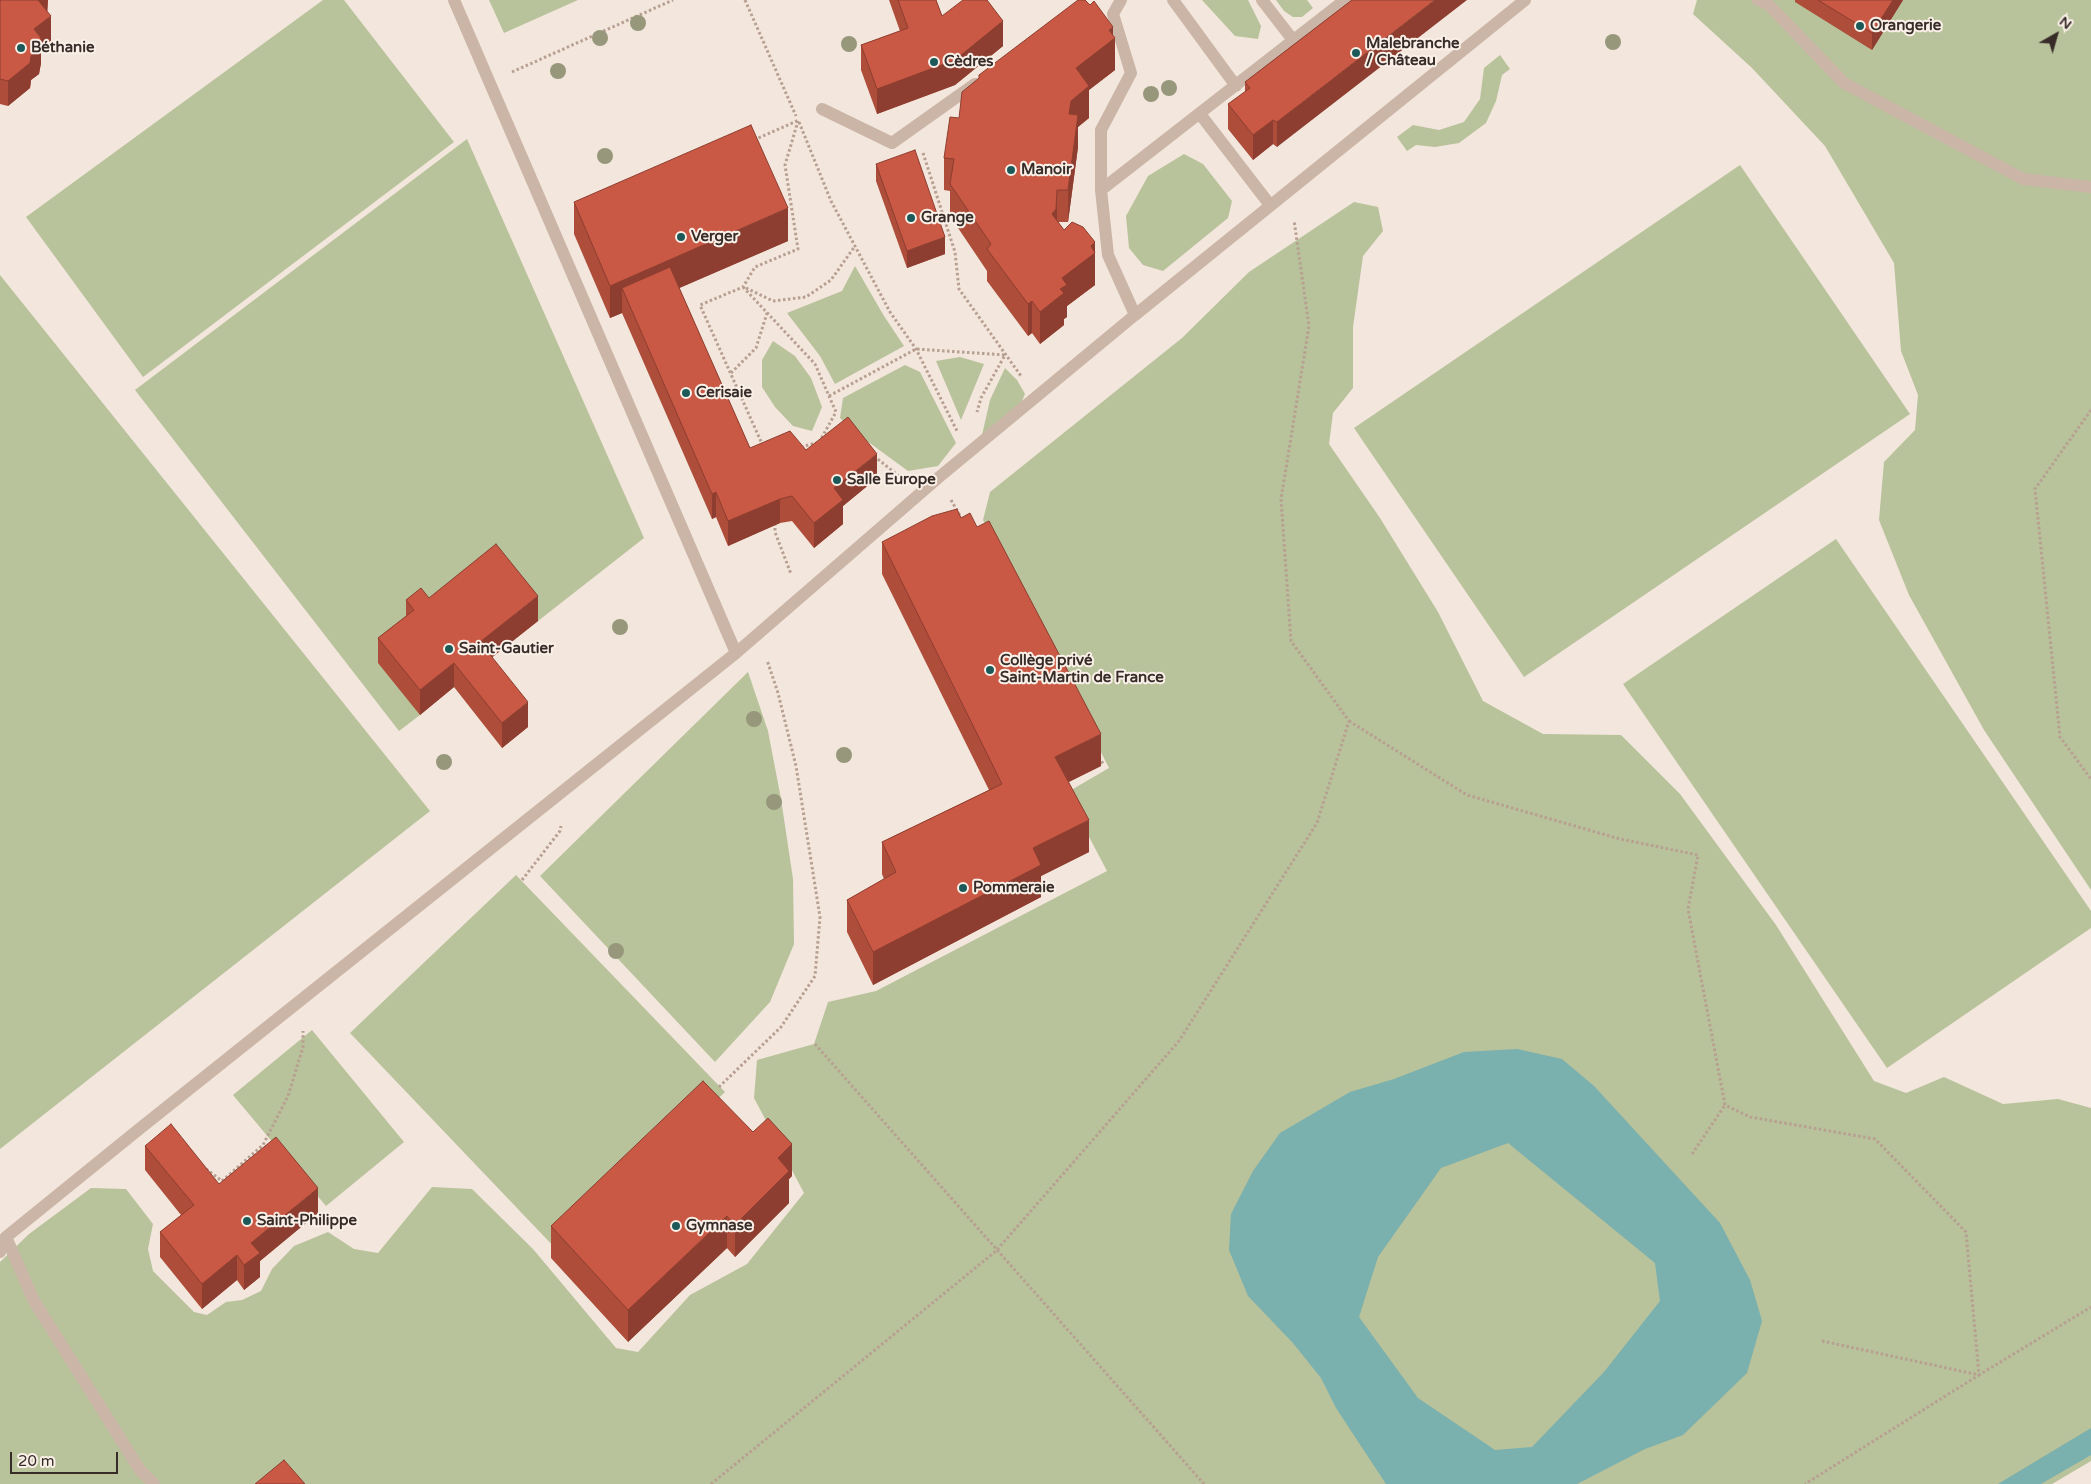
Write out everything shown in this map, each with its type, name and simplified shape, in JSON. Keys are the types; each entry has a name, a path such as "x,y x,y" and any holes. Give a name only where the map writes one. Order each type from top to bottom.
{"lane":[{"path":"454,0 736,653"},
{"path":"1121,0 1113,14 1130,73 1102,130 1101,190 1108,255 1136,314"},
{"path":"1172,0 1236,86"},
{"path":"1262,0 1293,40"},
{"path":"1101,190 1345,0"},
{"path":"0,1252 3,1240 302,998 736,653 1036,396 1525,0"},
{"path":"1765,1 1844,83 2024,179 2091,187"},
{"path":"822,109 892,143 986,76"},
{"path":"1200,114 1270,205"},
{"path":"3,1240 34,1301 140,1470 154,1484"}],"path":[{"path":"489,82 674,0"},
{"path":"745,0 832,201 890,312 916,350 968,453"},
{"path":"753,140 822,109"},
{"path":"766,452 700,305 743,287 755,267 798,250 785,165 798,120"},
{"path":"915,128 955,252 959,289 1036,396"},
{"path":"1290,189 1309,326 1281,499 1291,640 1349,721 1467,795 1620,839 1698,855 1688,909 1725,1105 1692,1154"},
{"path":"743,287 773,301 806,297 831,280 855,246"},
{"path":"743,287 814,364 836,412 819,443 797,448"},
{"path":"731,373 756,348 767,312"},
{"path":"829,396 916,350 1005,355"},
{"path":"968,453 981,398 1005,355"},
{"path":"2091,410 2035,489 2060,737 2091,779"},
{"path":"831,421 838,427"},
{"path":"763,445 772,447"},
{"path":"868,451 921,494"},
{"path":"938,478 964,523"},
{"path":"774,514 775,532 799,598"},
{"path":"720,1087 781,1027 815,976 820,917 796,766 778,693 758,633"},
{"path":"711,1484 996,1251 1179,1041 1316,823 1349,721"},
{"path":"1099,755 1103,764"},
{"path":"202,1166 222,1181 263,1144 288,1096 303,1046 302,998"},
{"path":"814,1044 1204,1484"},
{"path":"1725,1105 1750,1117 1875,1139 1966,1232 1979,1376"},
{"path":"1805,1484 2091,1307"},
{"path":"1822,1341 1979,1376"}],"green space":[{"path":"323,0 344,0 454,142 143,377 26,217"},
{"path":"489,0 578,0 504,33"},
{"path":"1202,0 1248,0 1261,26 1258,39 1235,36"},
{"path":"1276,0 1307,0 1313,8 1302,17 1293,17 1284,11"},
{"path":"1697,0 2091,0 2091,890 1984,730 1909,595 1879,520 1884,462 1915,430 1918,395 1901,351 1894,263 1825,146 1752,68 1693,14"},
{"path":"1500,55 1510,69 1502,75 1496,101 1486,123 1459,143 1435,147 1416,145 1407,151 1397,137 1413,125 1439,130 1464,122 1480,99 1484,68"},
{"path":"467,139 644,538 538,621 496,569 420,715 399,731 135,390"},
{"path":"1184,154 1203,164 1232,201 1228,218 1163,271 1143,265 1129,248 1126,216 1148,176"},
{"path":"1740,165 1910,414 1524,677 1354,428"},
{"path":"1354,202 1378,207 1383,231 1363,256 1353,327 1353,388 1333,413 1329,444 1380,518 1438,612 1483,701 1543,734 1621,735 1680,794 1776,925 1874,1081 1906,1093 1944,1077 2003,1104 2058,1099 2091,1108 2091,1461 2052,1484 0,1484 0,1262 29,1234 91,1188 126,1189 153,1224 148,1249 153,1271 194,1312 207,1315 226,1302 242,1300 261,1291 272,1269 294,1246 328,1232 354,1249 378,1253 432,1187 472,1189 533,1249 616,1348 638,1352 690,1295 747,1264 804,1193 754,1098 757,1060 814,1044 828,1002 876,991 1107,871 1066,793 1109,768 983,520 990,492 1182,338 1249,272"},
{"path":"855,266 904,346 835,384 820,356 787,313 842,291"},
{"path":"0,275 430,811 0,1149"},
{"path":"773,341 795,356 811,378 822,407 812,431 793,426 775,407 762,387 762,360"},
{"path":"960,357 984,364 961,420 936,361"},
{"path":"905,365 920,372 956,443 938,466 908,471 852,430 840,418 843,398"},
{"path":"1005,368 1017,380 1025,394 1021,403 982,435 990,400"},
{"path":"1836,539 2091,911 2091,928 1887,1068 1623,684"},
{"path":"748,672 768,731 781,799 793,879 794,944 770,1002 715,1062 540,876"},
{"path":"516,875 725,1092 558,1251 350,1033"},
{"path":"312,1030 404,1142 326,1206 233,1095"}],"water":[{"path":"1517,1049 1562,1059 1594,1086 1720,1223 1750,1280 1762,1321 1747,1373 1683,1435 1645,1449 1577,1484 1386,1484 1336,1408 1321,1378 1293,1343 1248,1296 1229,1250 1231,1214 1253,1171 1280,1133 1350,1092 1394,1079 1464,1052","holes":["1508,1143 1655,1263 1660,1301 1604,1372 1532,1447 1495,1450 1418,1398 1359,1317 1378,1257 1441,1168"]},
{"path":"2091,1428 2091,1455 2041,1484 1998,1484"}],"building":[{"name":"Béthanie","path":"0,0 38,0 51,16 34,29 41,38 39,49 31,56 30,63 8,81 0,79"},
{"path":"898,0 936,0 942,16 963,0 987,0 1003,21 955,60 877,89 861,45 908,28"},
{"name":"Manoir","path":"1078,0 1085,0 1090,5 1094,1 1113,27 1109,30 1115,38 1076,68 1089,86 1071,101 1069,114 1078,115 1068,190 1057,190 1056,209 1052,214 1064,230 1072,222 1083,227 1095,242 1091,246 1095,253 1062,278 1067,285 1060,289 1064,293 1040,312 1032,301 1028,304 987,249 991,244 950,184 954,159 944,158 950,117 959,118 962,92 979,78 979,75"},
{"path":"1352,0 1435,0 1277,122 1273,120 1253,135 1228,104 1250,88 1245,82"},
{"path":"1818,0 1893,0 1872,33"},
{"name":"Verger","path":"751,125 788,208 610,286 574,202"},
{"name":"Grange","path":"915,150 945,237 907,251 876,164"},
{"path":"670,267 750,448 790,431 806,450 848,417 877,454 834,488 843,500 814,523 792,496 780,499 728,521 716,492 712,494 622,288"},
{"path":"957,509 961,518 970,513 977,527 989,521 1101,734 1055,757 1089,820 1033,848 1041,865 873,952 847,900 896,872 882,842 1002,784 882,542 932,516"},
{"name":"Saint-Gautier","path":"496,544 538,596 480,642 528,702 502,723 454,663 420,690 378,638 414,610 406,600 421,588 429,598"},
{"name":"Gymnase","path":"703,1081 753,1132 768,1118 792,1144 778,1158 789,1171 735,1225 727,1216 628,1310 551,1226"},
{"name":"Saint-Philippe","path":"171,1124 219,1184 276,1137 318,1188 251,1243 260,1253 244,1265 237,1255 202,1284 160,1232 194,1205 145,1146"},
{"path":"284,1460 305,1484 255,1484"}],"place":[{"name":"Orangerie","path":"1860,26"},
{"name":"Béthanie","path":"21,48"},
{"name":"Malebranche / Château","path":"1356,53"},
{"name":"Cèdres","path":"934,62"},
{"name":"Manoir","path":"1011,170"},
{"name":"Grange","path":"911,218"},
{"name":"Verger","path":"681,237"},
{"name":"Cerisaie","path":"686,393"},
{"name":"Salle Europe","path":"837,480"},
{"name":"Saint-Gautier","path":"449,649"},
{"name":"Collège privé Saint-Martin de France","path":"990,670"},
{"name":"Pommeraie","path":"963,888"},
{"name":"Saint-Philippe","path":"247,1221"},
{"name":"Gymnase","path":"676,1226"}]}
